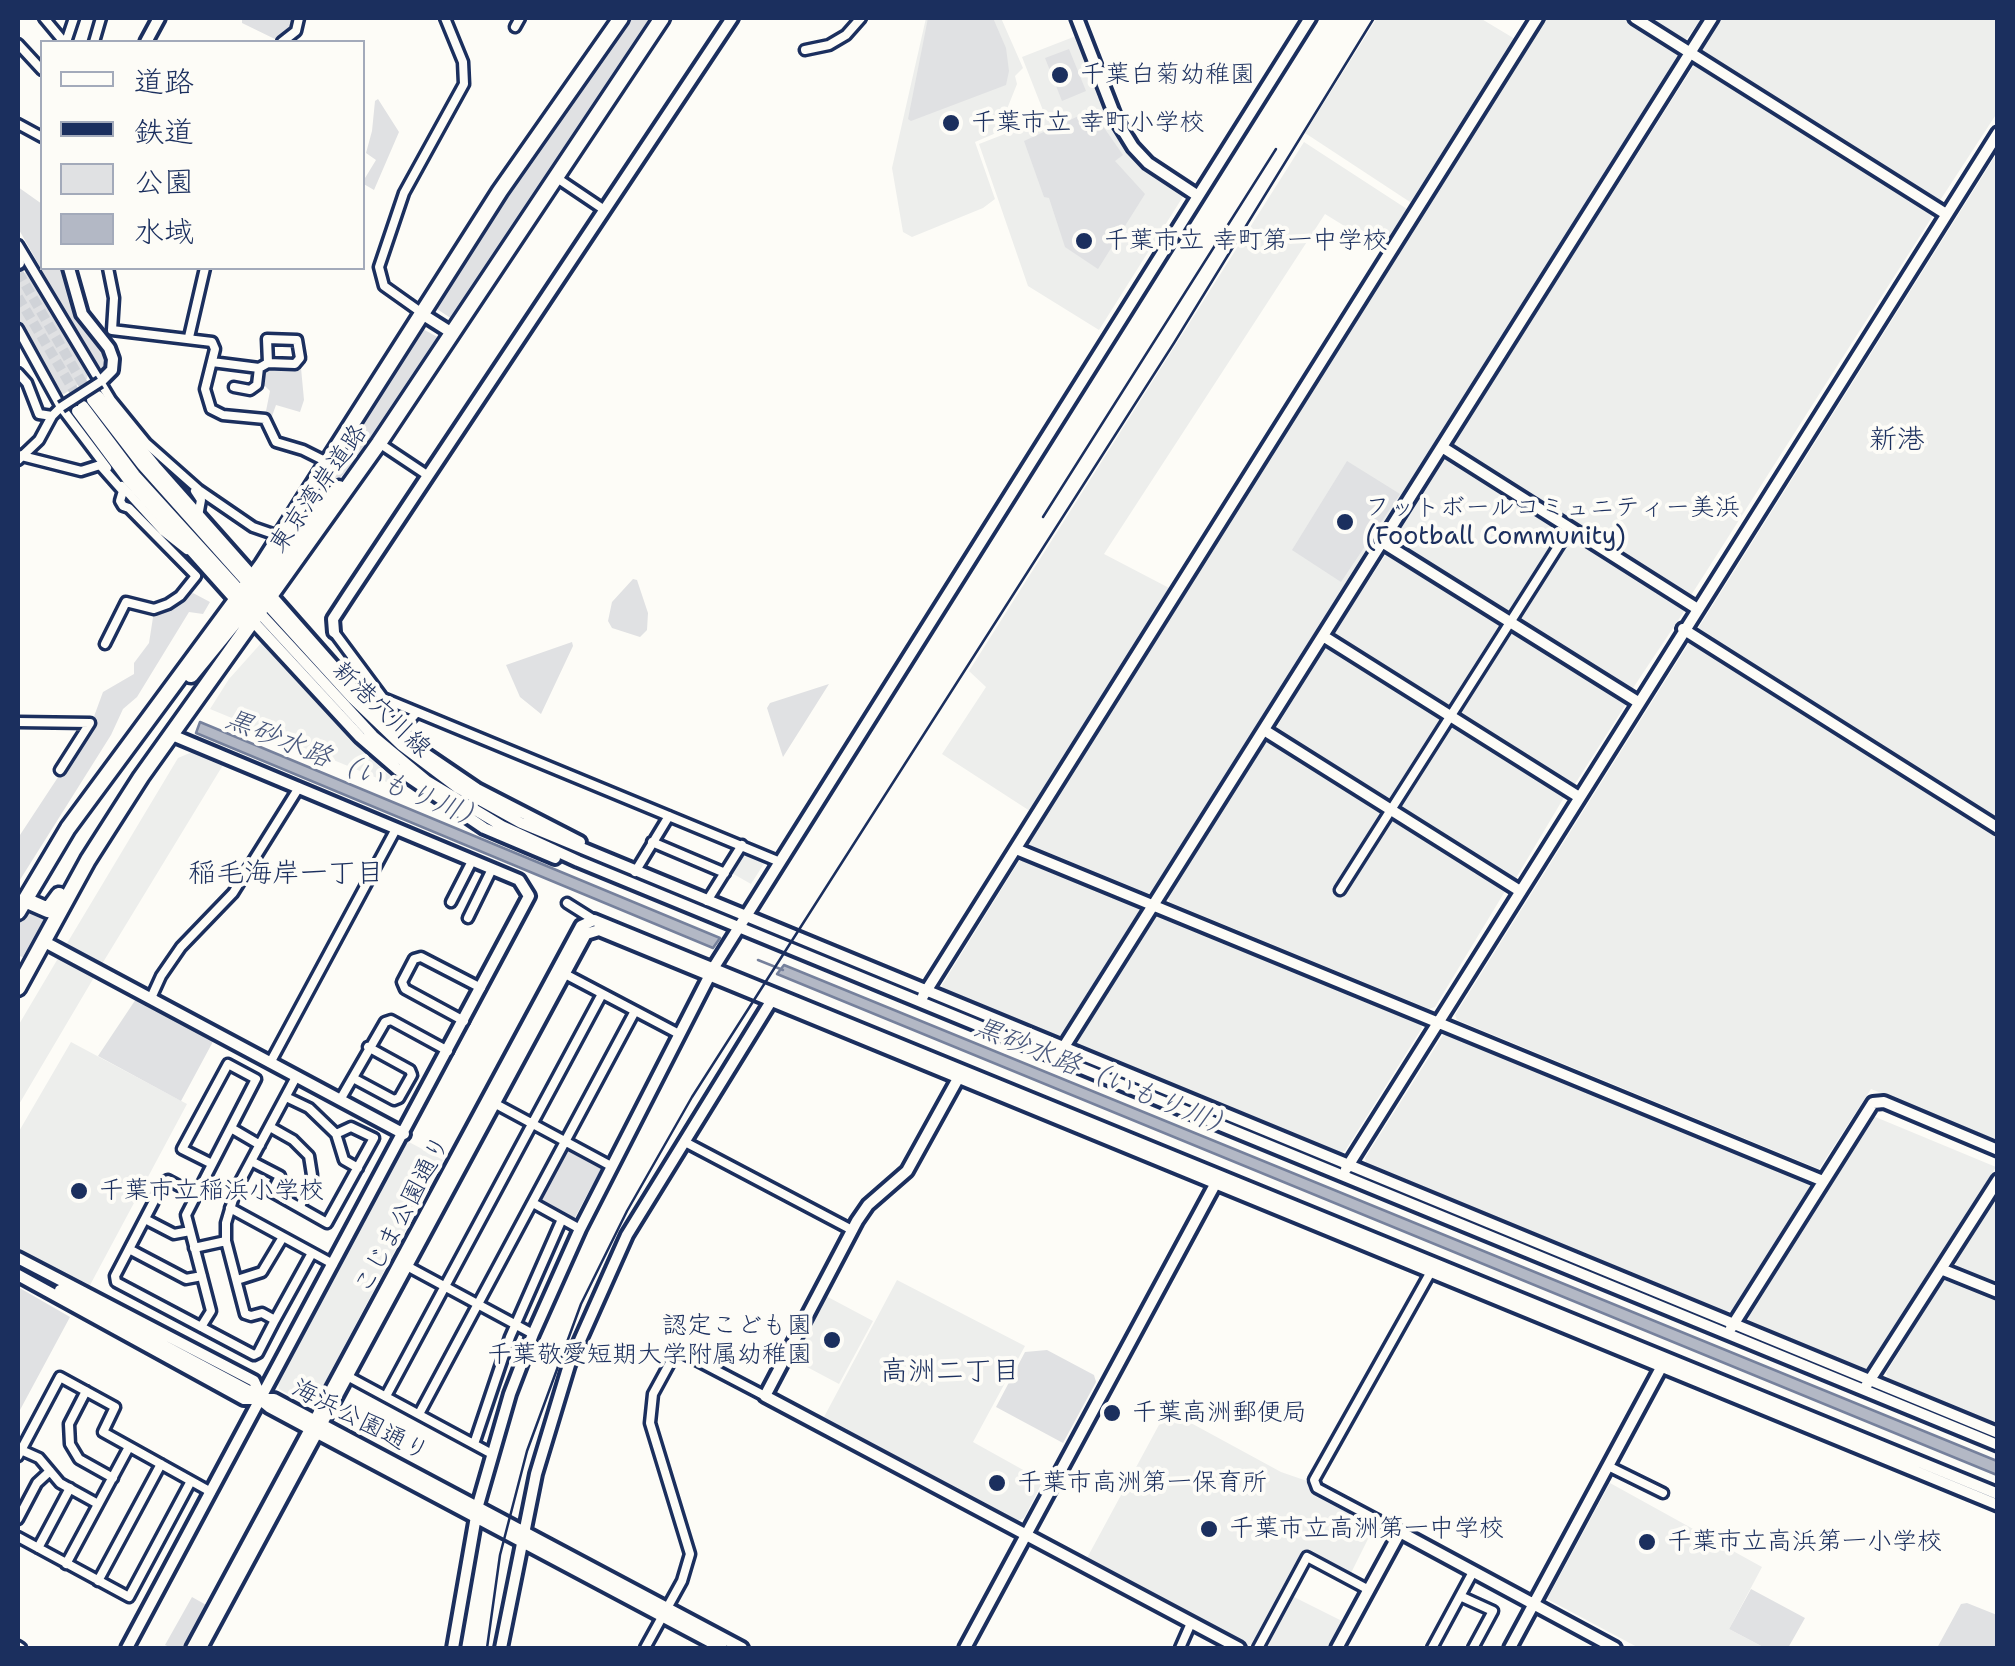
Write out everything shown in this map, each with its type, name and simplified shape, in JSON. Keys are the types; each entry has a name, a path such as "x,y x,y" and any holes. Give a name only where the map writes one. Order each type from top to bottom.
{"highway":[{"name":"東京湾岸道路","path":"262,586 281,537 328,462 529,147 622,18"},
{"name":"東京湾岸道路","path":"21,906 68,828 154,710 244,610 361,468 662,18"},
{"path":"244,610 262,586"},
{"name":"東京湾岸道路","path":"18,988 23,963 43,941 88,860 172,735 244,610"},
{"path":"21,906 48,910 88,860"}],"street":[{"path":"44,18 63,40"},
{"path":"147,40 159,18"},
{"path":"284,40 296,30 300,18"},
{"path":"446,18 463,62 464,84 404,193 379,266 384,286 452,333"},
{"path":"732,18 333,619 334,632 383,698 780,862"},
{"path":"805,50 830,46 861,18"},
{"path":"1076,18 1117,121 1134,147 1148,163 1198,196"},
{"path":"453,1648 477,1510 533,1334 580,1228 711,972 1310,18"},
{"path":"922,996 1537,18"},
{"path":"1635,18 1946,214"},
{"path":"1060,1053 1712,18"},
{"path":"18,44 40,68"},
{"path":"18,124 40,136"},
{"path":"1346,1171 1998,132"},
{"path":"556,177 603,209"},
{"path":"18,245 121,413 200,496 198,516"},
{"path":"19,457 39,440 61,407 112,370 113,359 82,314 70,270"},
{"path":"108,270 114,298 112,330 212,342 214,349 205,389 211,409 223,415 265,419 276,442 328,462"},
{"path":"189,337 205,270"},
{"path":"18,329 61,407 136,501 191,552"},
{"path":"212,362 264,366 295,364 300,358 297,340 267,338 264,366 257,385 250,390 234,387"},
{"path":"18,373 39,414 52,416"},
{"path":"88,403 198,516 359,695 399,732 476,789 626,864 634,872 669,816"},
{"path":"88,403 118,467 360,737 435,797 500,836 573,865 633,885 641,884"},
{"name":"新港穴川線","path":"88,403 352,698 400,745 487,806 706,902 741,922"},
{"name":"新港穴川線","path":"88,403 147,488 341,702 392,752 443,791 502,826 578,861 741,922"},
{"path":"379,443 427,476"},
{"path":"1442,448 1696,608"},
{"path":"19,457 80,471 100,465 123,491 123,506 196,576 168,604 154,608 126,602 105,644"},
{"path":"167,464 253,527 281,537"},
{"path":"1340,890 1570,528"},
{"path":"1382,542 1638,702"},
{"path":"1684,629 1998,828"},
{"path":"1323,636 1580,797"},
{"path":"399,732 417,712"},
{"path":"18,722 90,723 60,770"},
{"path":"1264,730 1520,892"},
{"path":"127,1648 529,896 523,882 172,735"},
{"path":"151,998 181,946 234,894 298,789"},
{"path":"270,1063 396,830"},
{"path":"652,842 725,873"},
{"path":"706,902 742,846"},
{"path":"1016,849 1823,1180"},
{"path":"451,902 472,861"},
{"path":"468,918 492,869"},
{"path":"567,903 594,920 711,972 1663,1363 1998,1505"},
{"name":"こじま公園通り","path":"201,1648 581,926 594,920"},
{"path":"741,922 1866,1385 1998,1445"},
{"name":"こじま公園通り","path":"491,1102 586,934 599,930 711,972"},
{"path":"43,941 404,1134"},
{"path":"464,1020 405,989 402,982 414,959 421,957 481,989"},
{"path":"565,974 679,1034"},
{"path":"386,1396 602,994"},
{"path":"502,1648 536,1474 569,1365 627,1235 774,997"},
{"path":"419,1414 635,1011"},
{"path":"340,1100 384,1022 391,1020 448,1050"},
{"path":"353,1078 394,1100 412,1075 410,1070 368,1048"},
{"path":"201,1327 211,1311 186,1214 231,1128 256,1079 228,1064 182,1148 212,1164"},
{"path":"765,1396 852,1230 868,1205 907,1170 960,1074"},
{"path":"275,1320 262,1313 245,1314 226,1240 230,1208 296,1077"},
{"path":"286,1097 309,1108 336,1134 344,1160 358,1168"},
{"path":"1731,1329 1869,1107 1878,1101 1998,1150"},
{"path":"491,1102 611,1166"},
{"path":"270,1126 293,1140 308,1156 312,1175 300,1208"},
{"path":"251,1161 280,1176 272,1192 327,1223 374,1138 351,1127 336,1134"},
{"path":"231,1128 260,1145"},
{"path":"685,1142 852,1230"},
{"path":"196,1194 168,1180 164,1182 115,1276 116,1282 254,1355 312,1253"},
{"path":"964,1648 1218,1180"},
{"path":"1866,1385 1998,1180"},
{"path":"347,1186 369,1198"},
{"path":"532,1202 580,1228"},
{"path":"230,1208 334,1264"},
{"path":"145,1219 174,1234 190,1231"},
{"path":"474,1444 515,1324 562,1219"},
{"path":"237,1280 262,1272 283,1237"},
{"path":"194,1248 226,1240"},
{"path":"129,1249 186,1280 202,1276"},
{"path":"18,1258 254,1381 261,1398"},
{"path":"403,1265 533,1334"},
{"name":"こじま公園通り","path":"192,1648 348,1377 403,1265"},
{"path":"1433,1268 1314,1480 1317,1488 1615,1648"},
{"path":"1941,1269 1998,1292"},
{"path":"18,1271 244,1399 261,1398"},
{"path":"18,1271 261,1398"},
{"path":"646,1648 689,1564 690,1554 650,1422 653,1394 677,1350 1240,1648"},
{"path":"1510,1648 1663,1363"},
{"path":"1663,1363 1998,1494"},
{"path":"98,1504 70,1488 39,1458 19,1453 60,1377 115,1407 103,1432 211,1492"},
{"path":"348,1377 492,1454"},
{"path":"1866,1385 1998,1433"},
{"path":"86,1391 69,1424 70,1444 79,1460 112,1478"},
{"name":"海浜公園通り","path":"261,1398 269,1407 477,1510 722,1648"},
{"path":"66,1564 129,1447"},
{"path":"98,1581 120,1547 161,1464"},
{"path":"1608,1466 1664,1494"},
{"path":"18,1519 37,1483 50,1471"},
{"path":"18,1537 128,1598 191,1481"},
{"path":"38,1548 70,1488"},
{"path":"1337,1648 1400,1532"},
{"path":"1258,1648 1306,1557 1369,1590"},
{"path":"1432,1648 1473,1572"},
{"path":"1460,1596 1492,1611 1473,1648"},
{"name":"海浜公園通り","path":"665,1613 742,1648"},
{"path":"1180,1648 1191,1623"}],"shaded area":[{"name":"千葉市立 幸町小学校","path":"926,18 1001,18 1023,68 1015,76 1017,84 1007,109 998,117 1003,130 975,142 995,199 983,208 912,237 903,232 892,168"},
{"path":"1377,18 1480,18 1515,39 1410,202 1305,133"},
{"path":"1544,18 1625,18 1680,54 1152,892 1030,845 1027,839"},
{"path":"1645,18 1702,18 1684,42"},
{"path":"1720,18 1997,18 1997,113 1939,202 1702,53 1700,49"},
{"name":"千葉市立 幸町第一中学校","path":"1076,36 1098,97 1101,96 1117,135 1140,165 1184,195 1099,330 1028,286 979,144 1046,118 1022,57"},
{"path":"1696,62 1934,214 1690,597 1452,445"},
{"path":"1304,142 1410,211 1385,251 1325,214 1104,554 1173,590 1033,813 942,754 986,687 969,671"},
{"path":"1997,153 1997,1140 1871,1089 1819,1169 1457,1020 1455,1015"},
{"path":"1448,457 1560,528 1510,612 1394,542"},
{"path":"1573,536 1684,606 1631,691 1520,622"},
{"path":"1388,551 1501,622 1451,707 1335,636"},
{"path":"1514,630 1625,700 1575,784 1461,716"},
{"path":"263,641 406,790 210,709 229,679"},
{"path":"1329,645 1442,716 1392,801 1275,730"},
{"path":"1456,724 1566,794 1516,878 1402,810"},
{"path":"1270,739 1507,888 1435,1007 1429,1009 1169,902 1168,896"},
{"path":"192,752 223,765 102,964 66,945 178,758"},
{"path":"741,852 765,862 751,884 730,872"},
{"path":"1025,860 1138,906 1140,912 1062,1035 1057,1037 944,990 942,985 1019,861"},
{"path":"1161,916 1420,1022 1422,1028 1345,1151 1339,1153 1078,1045 1077,1040 1155,917"},
{"path":"60,955 96,974 18,1106 18,1026"},
{"path":"1447,1034 1809,1182 1731,1311 1366,1163 1365,1158"},
{"name":"千葉市立稲浜小学校","path":"71,1042 187,1104 89,1287 18,1250 18,1133"},
{"path":"1873,1116 1996,1167 1871,1367 1865,1369 1749,1321 1748,1316"},
{"path":"407,1141 443,1160 314,1403 308,1405 279,1389 278,1383"},
{"path":"1997,1194 1997,1284 1957,1267 1955,1261"},
{"path":"897,1280 1025,1346 973,1442 1043,1481 1024,1518 1017,1521 824,1417"},
{"path":"1948,1280 1997,1300 1997,1424 1888,1378 1886,1373 1942,1282"},
{"name":"認定こども園 千葉敬愛短期大学附属幼稚園","path":"826,1296 873,1321 839,1384 792,1359"},
{"name":"千葉市立高洲第一中学校","path":"1167,1410 1281,1472 1307,1481 1313,1491 1376,1523 1351,1573 1306,1550 1256,1643 1248,1645 1087,1558"},
{"name":"千葉市立高浜第一小学校","path":"1610,1483 1762,1567 1729,1629 1765,1648 1639,1648 1547,1599"},
{"path":"1290,1595 1342,1621 1329,1648 1264,1648"}],"green space":[{"path":"242,18 295,18 292,31 283,40 242,23"},
{"path":"628,18 654,18 452,319 434,307 496,209"},
{"path":"928,18 993,18 1006,48 1009,71 1006,85 911,121 908,119"},
{"path":"1069,49 1086,91 1062,101 1045,58"},
{"path":"378,99 399,132 374,190 365,185 365,178 376,160 366,153"},
{"path":"1083,114 1098,119 1123,155 1115,161 1145,194 1098,269 1065,247 1024,141"},
{"path":"18,187 40,203 40,267 18,228"},
{"path":"42,270 63,270 78,319 105,354 106,366 99,371"},
{"path":"28,271 88,374 87,379 64,394 57,392 18,323 18,276"},
{"path":"421,328 441,339 359,457 299,523"},
{"path":"268,365 301,368 304,400 300,412 276,405 271,419 265,416 270,391 262,383"},
{"name":"フットボールコミュニティー美浜 (Football Community)","path":"1347,461 1400,494 1341,582 1292,550"},
{"path":"633,579 637,580 648,613 647,630 640,637 612,628 608,621 612,602"},
{"path":"193,593 210,602 203,614 189,612 137,697 123,709 111,735 18,883 18,838 89,730 103,692 134,674 134,663 149,643 154,611"},
{"path":"572,642 541,714 520,697 506,665"},
{"path":"829,684 783,757 767,708 770,703"},
{"path":"26,908 50,915 26,959 18,955 18,923"},
{"path":"138,996 216,1036 181,1101 98,1056"},
{"path":"568,1149 602,1167 573,1221 541,1203 539,1198"},
{"path":"18,1287 70,1317 20,1410 18,1409"},
{"path":"1047,1350 1094,1375 1096,1382 1063,1443 996,1407 1025,1352"},
{"path":"1751,1589 1805,1618 1788,1648 1765,1648 1729,1629"},
{"path":"192,1597 208,1606 183,1648 165,1645"},
{"path":"1961,1604 1997,1615 1997,1648 1937,1648"}],"water":[{"path":"200,722 720,938 713,948 196,733"},
{"path":"784,965 1997,1461 1997,1475 777,974"}],"waterway":[{"name":"黒砂水路（いもり川）","path":"758,960 783,970"}],"tunnel":[{"path":"18,272 90,396"},
{"path":"18,297 80,401"}],"railway":[{"path":"487,1648 500,1555 527,1451 581,1304 627,1211 692,1097 1174,343 1374,18"},
{"path":"1043,517 1276,149"}],"place":[{"name":"千葉白菊幼稚園","path":"1060,75"},
{"name":"千葉市立 幸町小学校","path":"951,123"},
{"name":"千葉市立 幸町第一中学校","path":"1084,241"},
{"name":"フットボールコミュニティー美浜 (Football Community)","path":"1345,522"},
{"name":"千葉市立稲浜小学校","path":"79,1191"},
{"name":"認定こども園 千葉敬愛短期大学附属幼稚園","path":"832,1340"},
{"name":"千葉高洲郵便局","path":"1112,1413"},
{"name":"千葉市高洲第一保育所","path":"997,1483"},
{"name":"千葉市立高洲第一中学校","path":"1209,1529"},
{"name":"千葉市立高浜第一小学校","path":"1647,1542"}],"district":[{"name":"新港","path":"1897,441"},
{"name":"稲毛海岸一丁目","path":"286,875"},
{"name":"高洲二丁目","path":"950,1373"}]}
